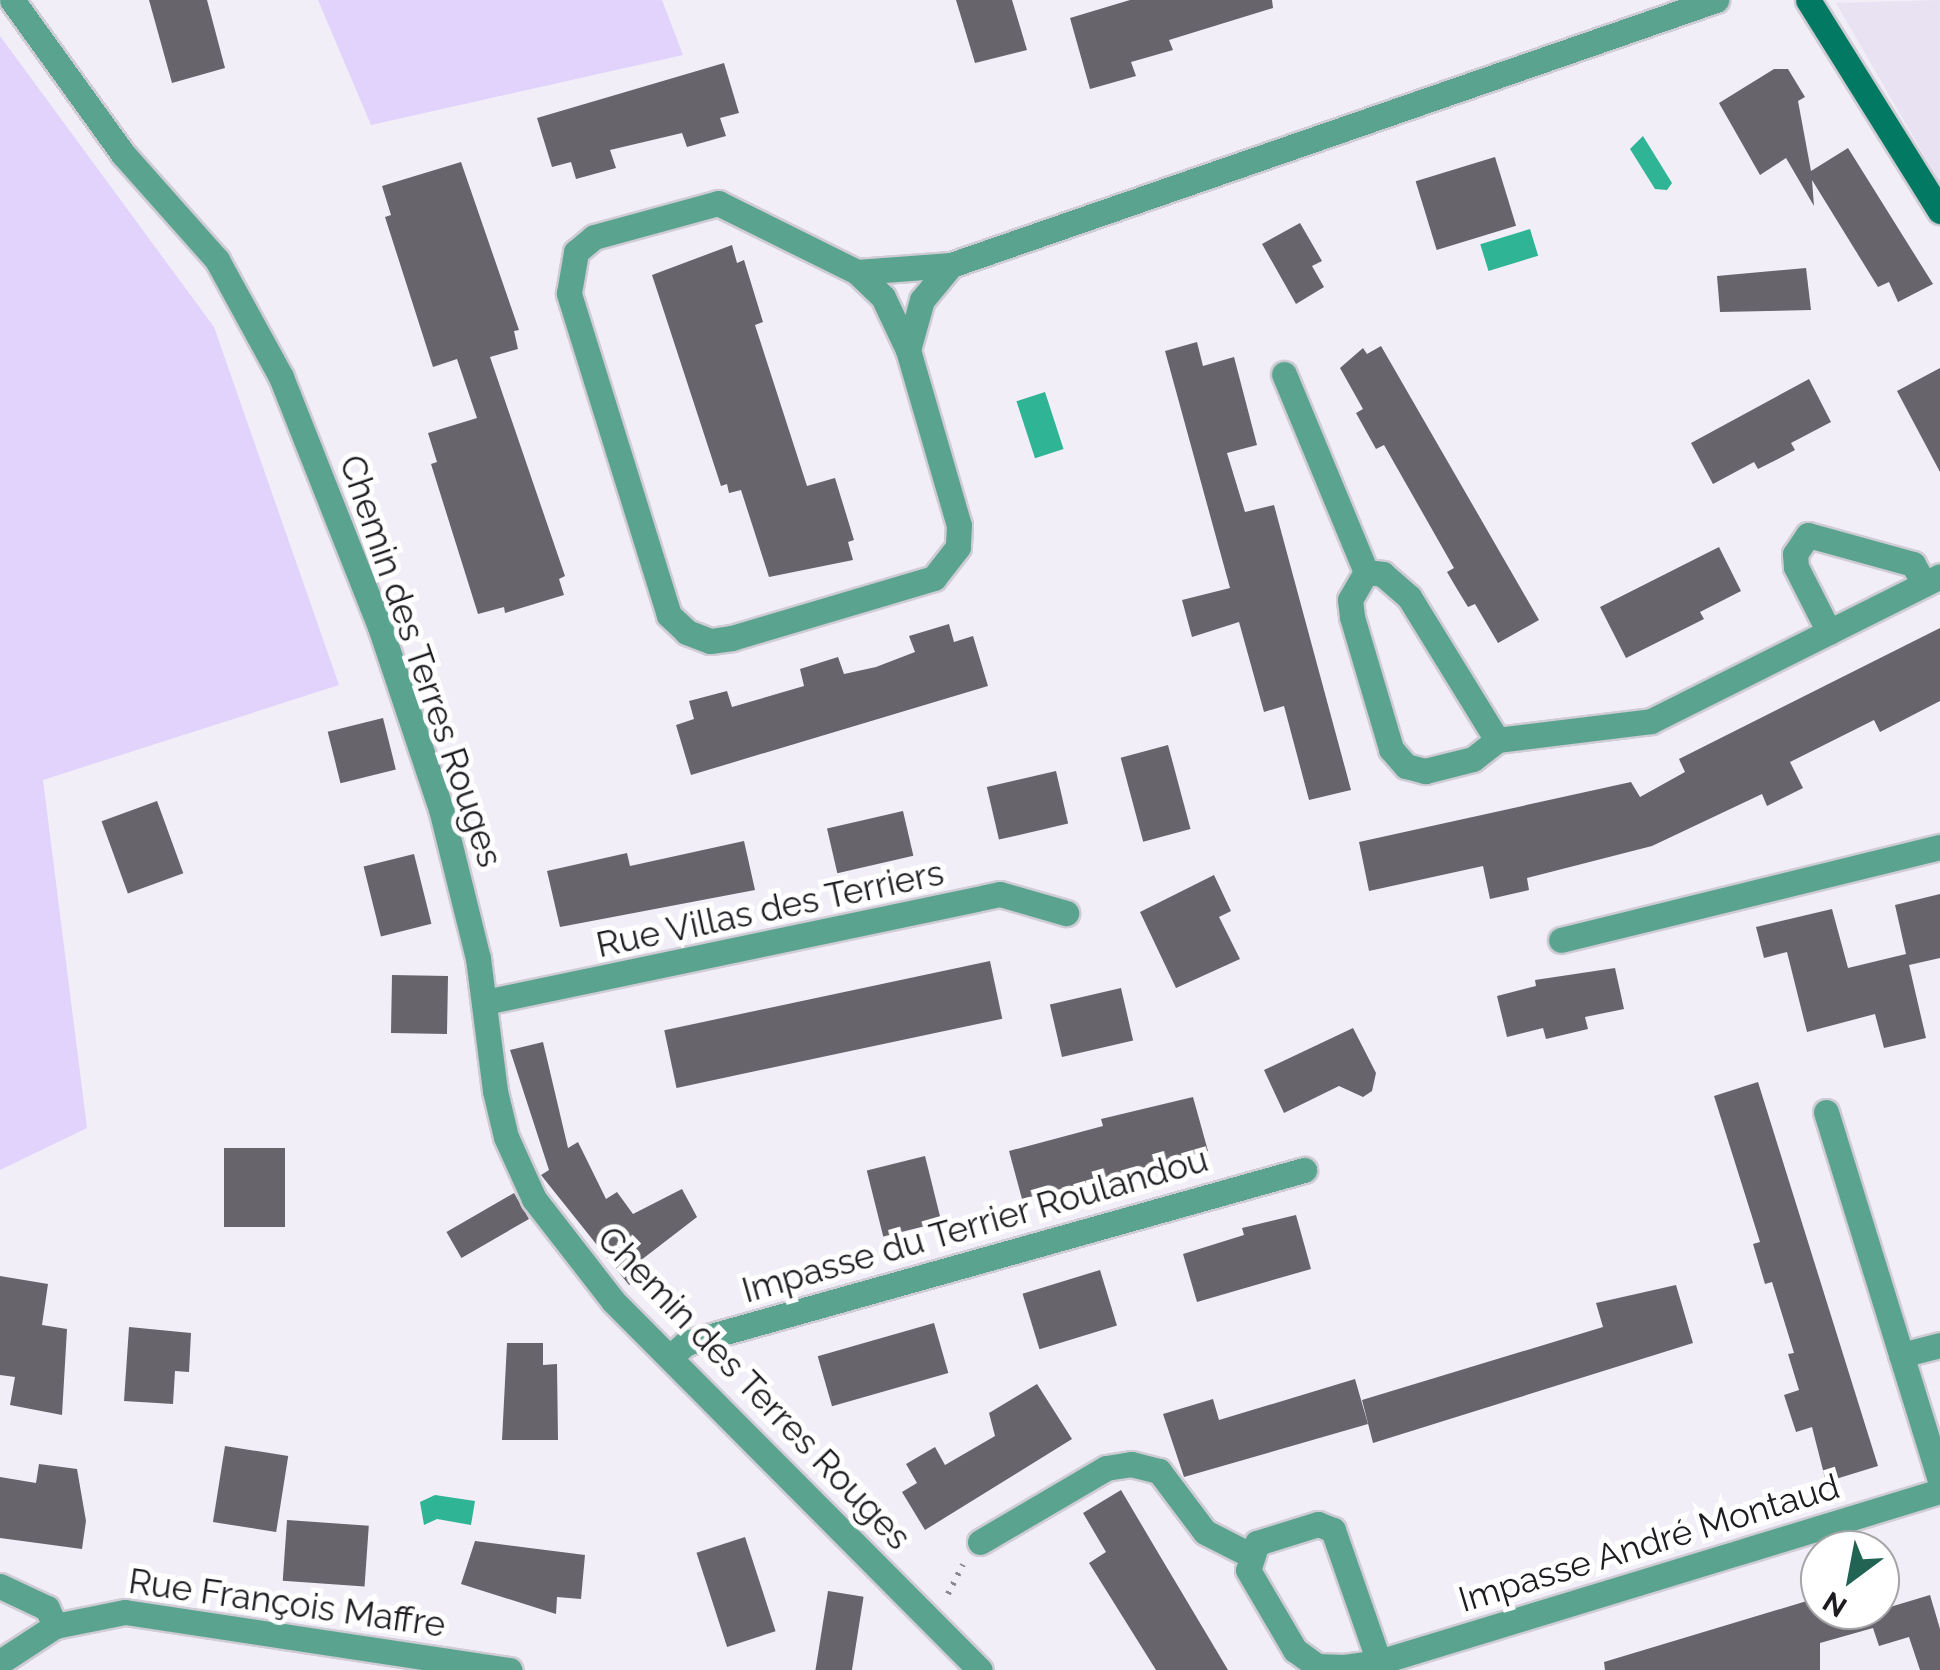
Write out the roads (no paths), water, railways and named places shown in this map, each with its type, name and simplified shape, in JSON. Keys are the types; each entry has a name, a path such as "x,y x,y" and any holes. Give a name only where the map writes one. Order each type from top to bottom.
{"street":[{"name":"Chemin des Terres Rouges","path":"12,0 123,154 216,260 261,333 388,648 460,871 485,1002 498,1106 534,1199 569,1251 980,1670"},
{"path":"858,272 951,265 1716,0"},
{"path":"1808,0 1940,211"},
{"path":"718,203 858,272 883,297 908,350 959,525 948,565 934,578 732,638 710,641 687,632 670,615 569,294 576,252 594,237 718,203"},
{"path":"908,350 922,300 951,265"},
{"path":"1284,374 1366,572"},
{"path":"1366,572 1350,600 1352,617 1390,749 1406,766 1426,771 1473,759 1497,740 1651,720 1829,632 1932,580 1913,564 1808,534 1795,554 1796,567 1829,632"},
{"path":"1366,572 1383,574 1409,596 1497,740"},
{"path":"1561,940 1940,848"},
{"name":"Rue Villas des Terriers","path":"485,1002 1000,894 1066,913"},
{"path":"1826,1112 1940,1481"},
{"name":"Impasse du Terrier Roulandou","path":"670,1357 686,1343 1304,1170"},
{"path":"1901,1355 1940,1344"},
{"path":"980,1542 1106,1468 1131,1464 1160,1471 1205,1532 1250,1555 1262,1538 1300,1527 1333,1530 1379,1662"},
{"name":"Impasse André Montaud","path":"1250,1555 1251,1577 1306,1660 1329,1668 1379,1662 1940,1490"},
{"path":"0,1586 48,1608 55,1626"},
{"name":"Rue François Maffre","path":"0,1662 55,1626 124,1612 510,1670"}]}
